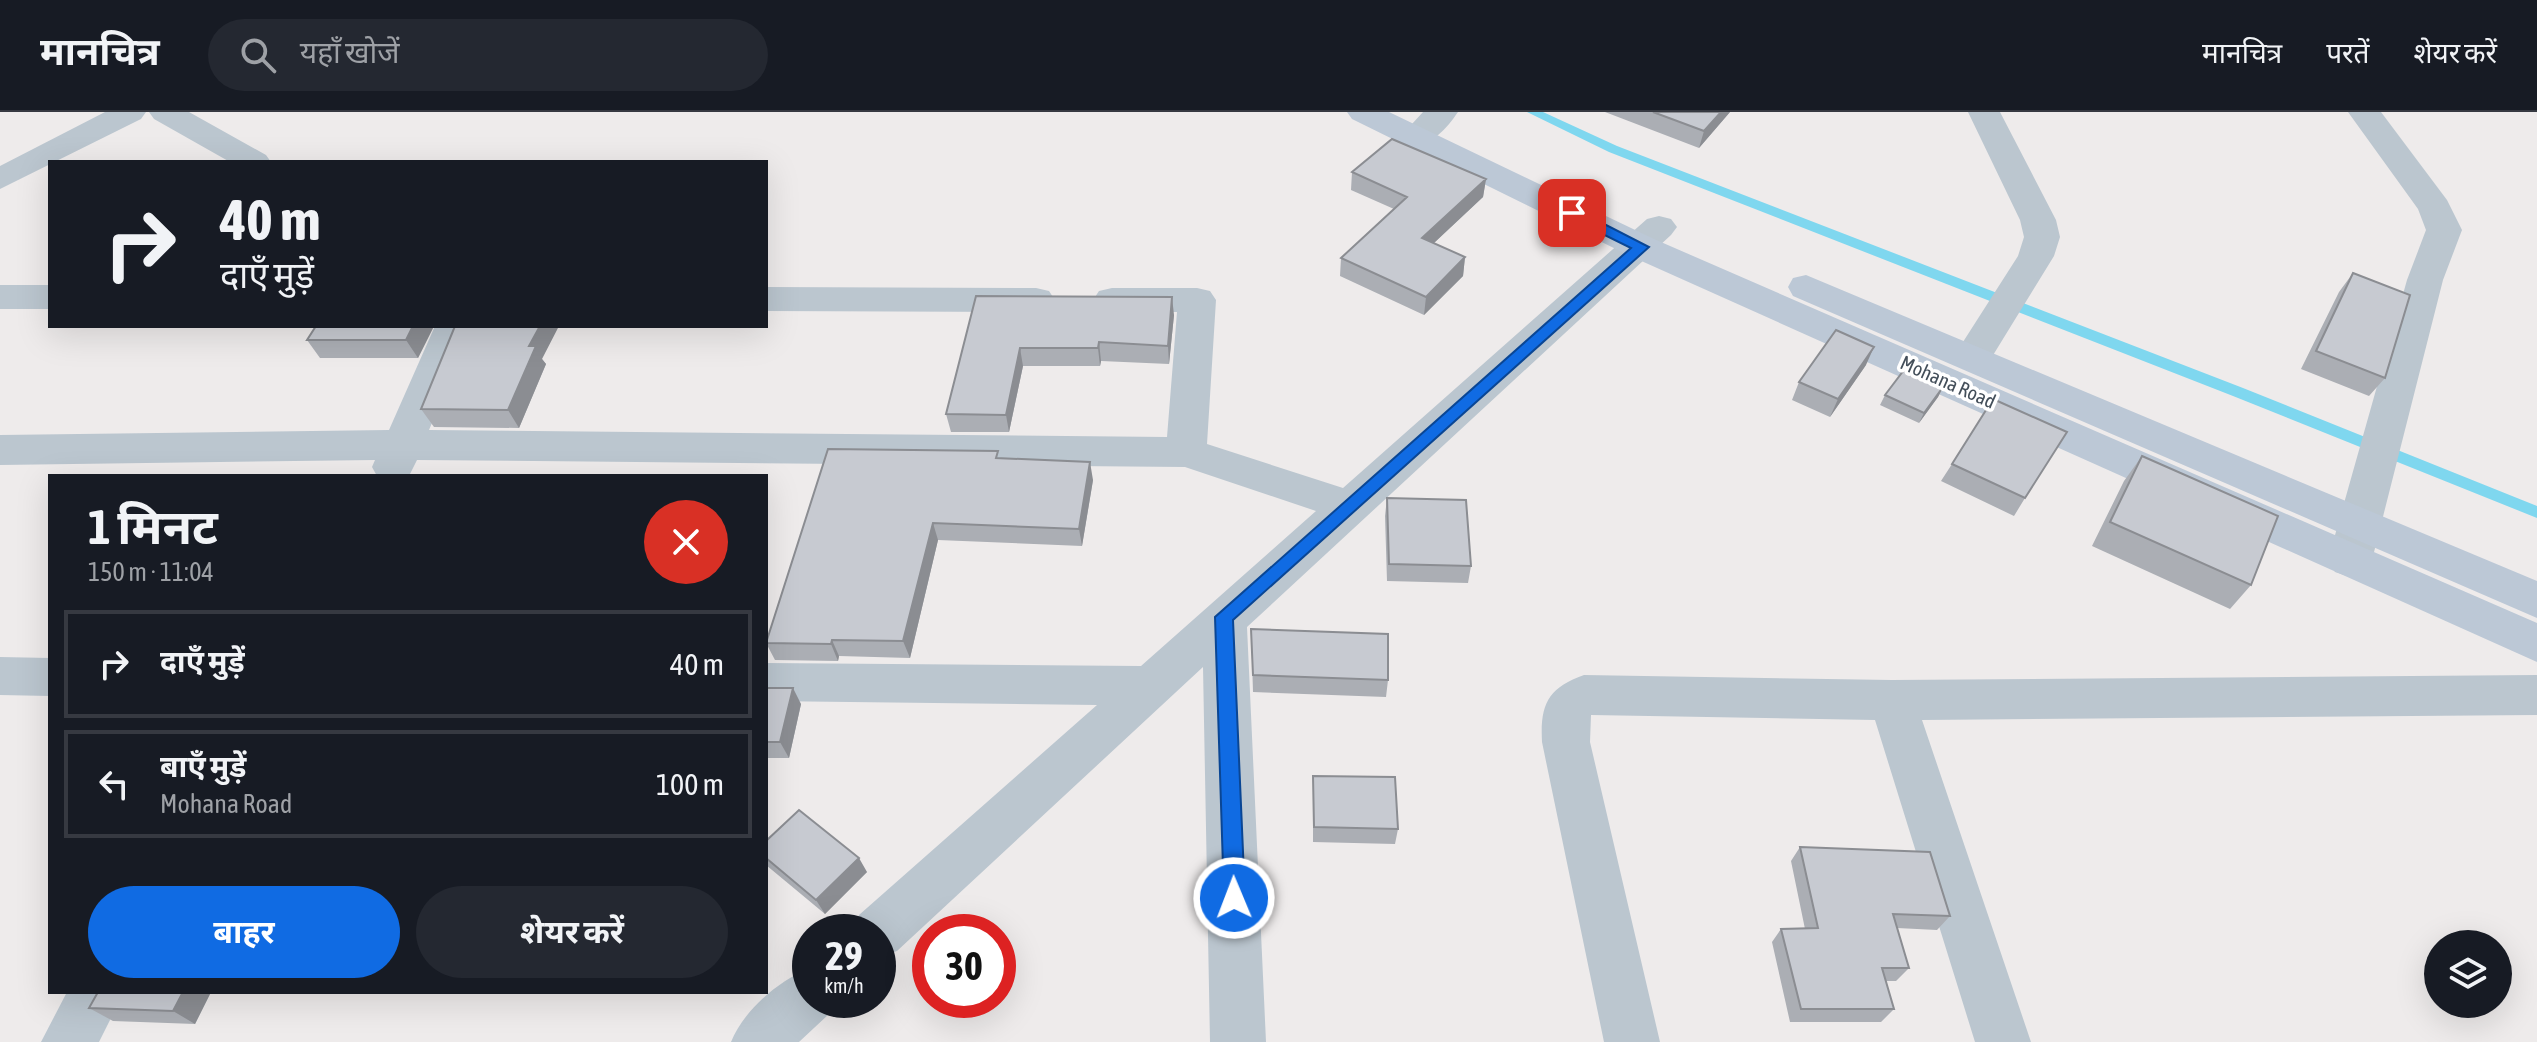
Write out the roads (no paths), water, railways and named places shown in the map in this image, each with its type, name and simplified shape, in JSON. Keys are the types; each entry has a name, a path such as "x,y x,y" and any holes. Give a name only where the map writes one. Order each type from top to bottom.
{"street":[{"path":"0,179 130,112"},
{"path":"165,112 250,160"},
{"name":"Mohana Road","path":"1363,112 1426,121 1650,237 2354,542 2537,600"},
{"path":"1973,356 2036,256 2042,229 1984,112"},
{"path":"2354,542 2425,280 2444,230 2435,208 2364,112"},
{"path":"896,917 1224,617 1650,237"},
{"name":"Mohana Road","path":"1650,237 1973,356 2354,542 2537,643"},
{"path":"0,297 48,297"},
{"path":"768,299 1197,300 1186,452"},
{"path":"396,461 453,328"},
{"path":"0,450 396,461 1186,452 1350,506"},
{"path":"1224,617 1231,754 1238,1042"},
{"path":"0,676 48,677"},
{"path":"768,682 1149,686"},
{"path":"1632,1042 1566,742 1565,710 1571,700 1584,695 1892,700 2537,695"},
{"path":"1892,700 2003,1042"},
{"path":"69,1042 96,994"},
{"path":"759,1042 792,1012"}],"waterway":[{"path":"1533,112 1613,149 2537,512"}]}
